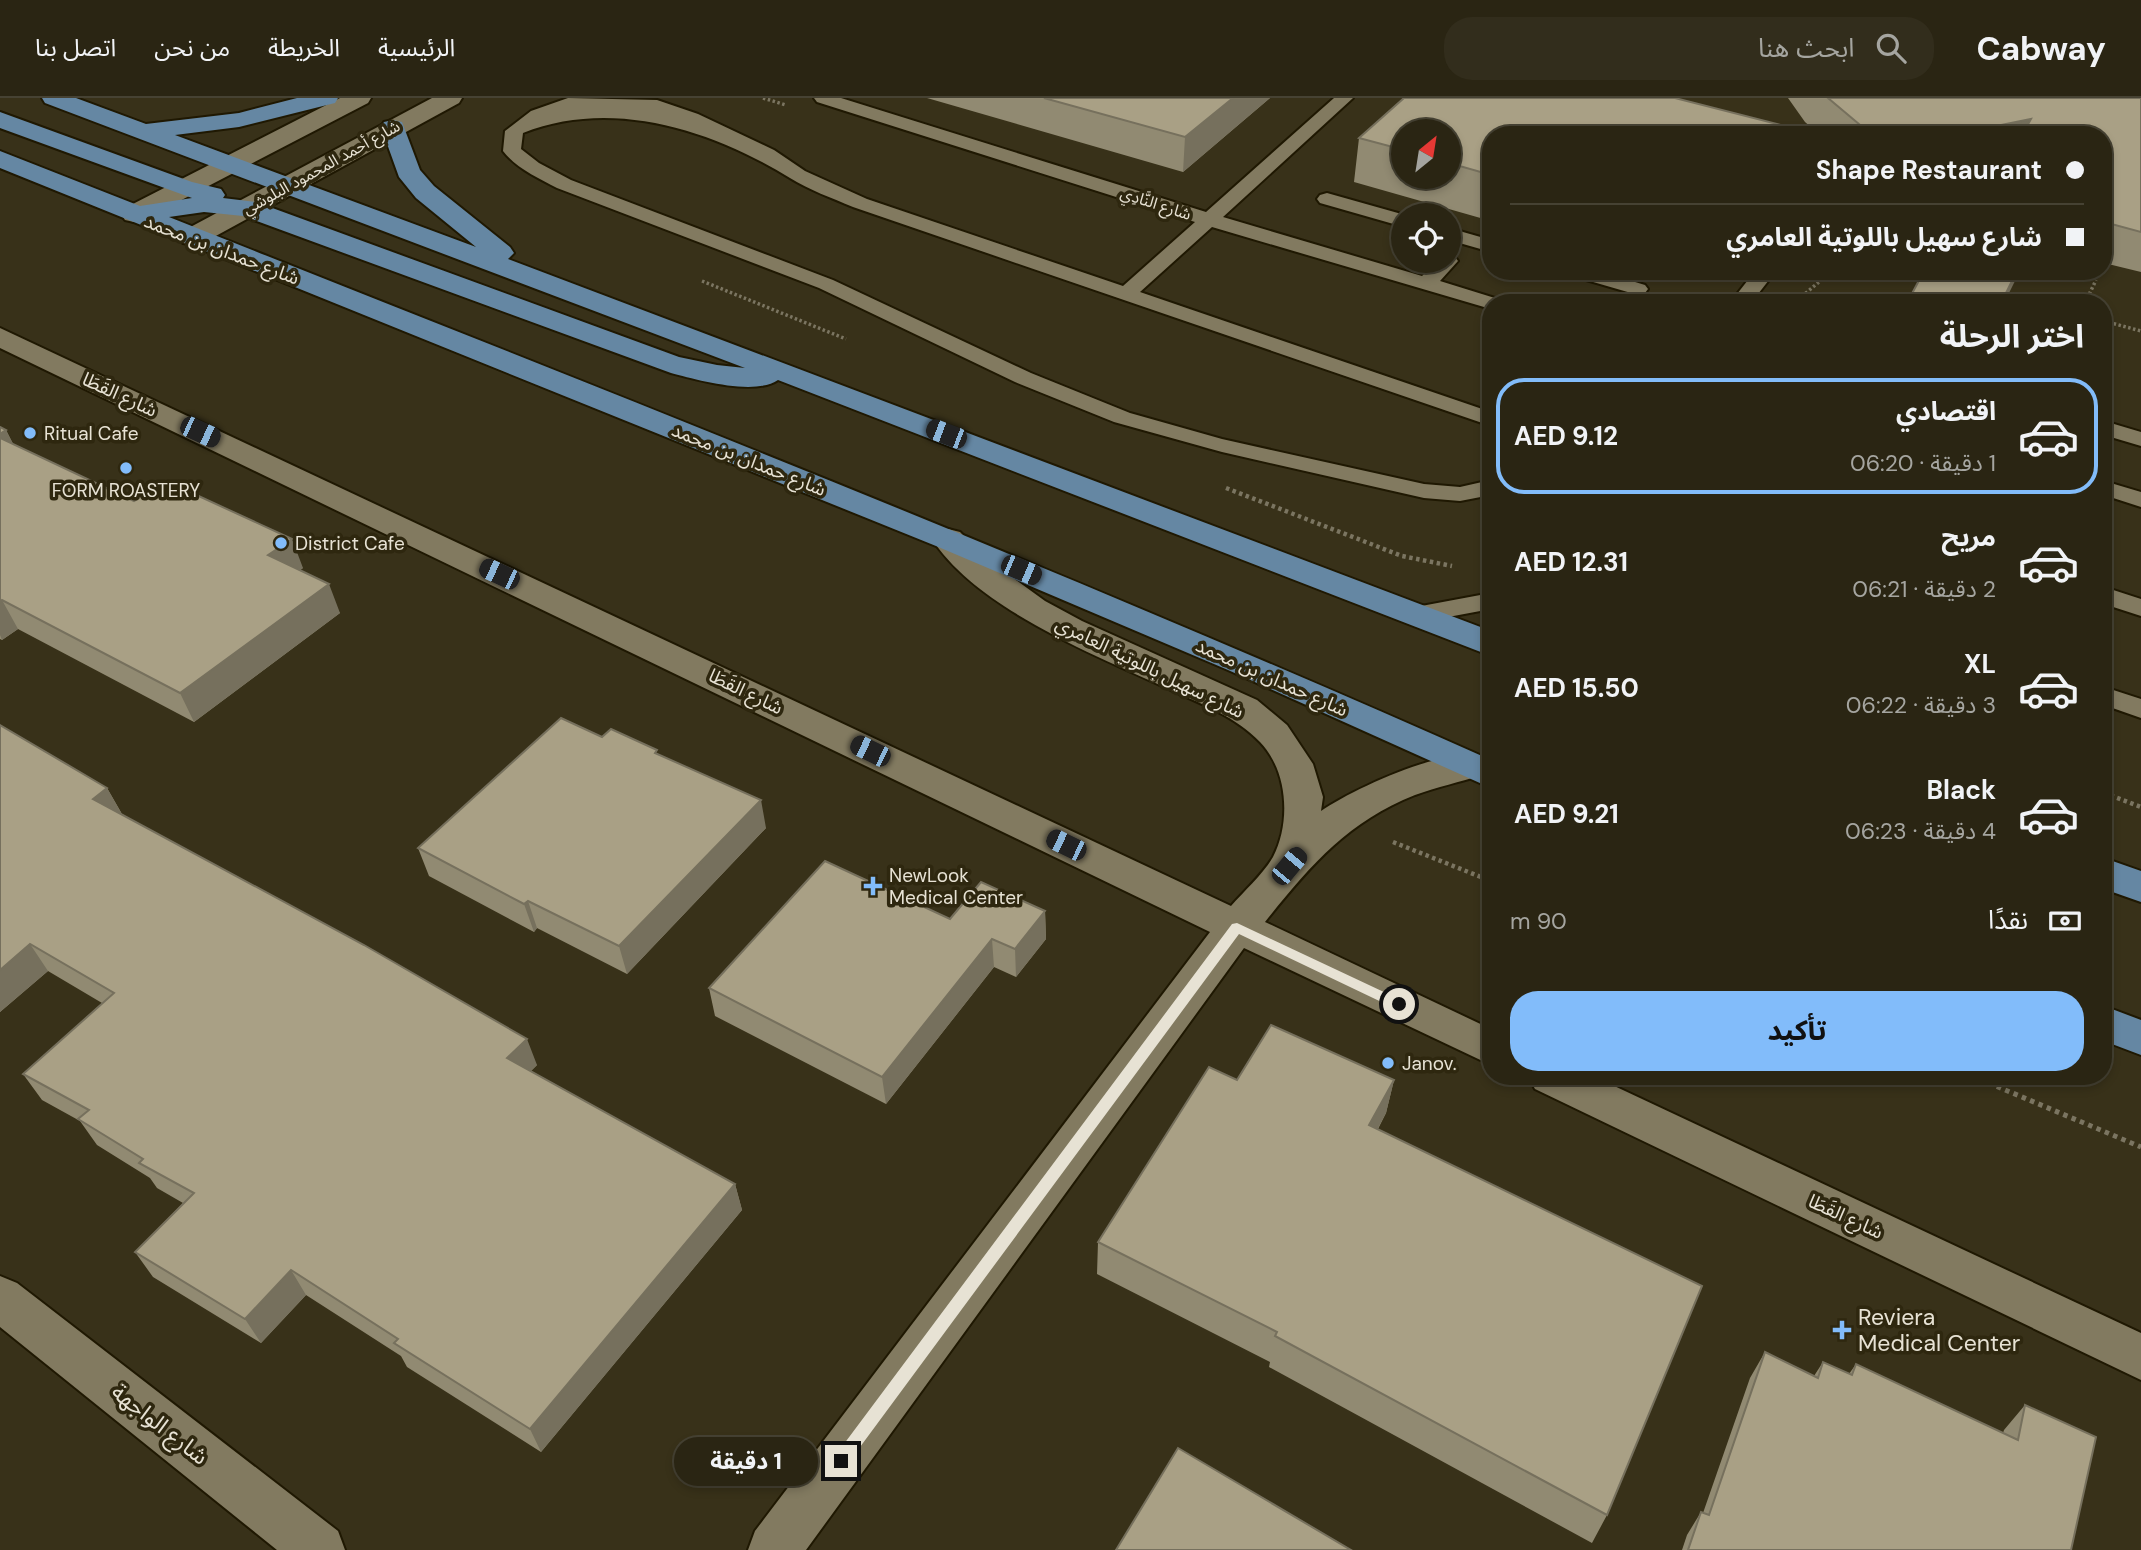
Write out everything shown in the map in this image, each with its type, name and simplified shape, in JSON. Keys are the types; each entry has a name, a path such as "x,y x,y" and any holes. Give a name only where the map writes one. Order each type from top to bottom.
{"main road":[{"path":"54,98 789,374 1482,641"},
{"path":"141,131 239,120 326,98"},
{"path":"0,119 183,188 226,197 251,195 290,185"},
{"path":"393,127 408,173 425,192 530,276"},
{"name":"شارع حمدان بن محمد","path":"0,159 948,539 1240,662 1480,771"},
{"path":"134,214 204,204 247,208 695,371 726,376 789,374"},
{"path":"2112,876 2141,887"},
{"path":"2112,1026 2141,1038"}],"street":[{"path":"134,214 359,98"},
{"name":"شارع أحمد المحمود البلوشي","path":"193,237 450,98"},
{"name":"شارع القَطَا","path":"0,337 1482,1044"},
{"name":"شارع سهيل باللوتية العامري","path":"948,539 972,564 1033,609 1070,629 1244,709 1274,734 1294,764 1304,797 1300,831 1289,866"},
{"name":"شارع سهيل باللوتية العامري","path":"774,1550 1237,928 1311,841 1337,819 1398,786 1480,771"},
{"name":"شارع القَطَا","path":"1569,1085 2141,1357"},
{"name":"شارع الواجهة","path":"0,1298 319,1550"}],"lane":[{"path":"1482,416 860,203 798,176 768,154 712,127 651,104 614,98 573,101 536,113 514,131 512,151 532,167 564,184 826,284 927,329 1030,382 1093,407 1161,429 1235,448 1410,487 1448,494 1482,491"},
{"name":"شارع النَّادِي","path":"823,98 1207,219 1482,300"},
{"path":"1126,294 1344,98"},
{"path":"1326,199 1391,217"},
{"path":"1461,238 1482,243"},
{"path":"1426,284 1437,273"},
{"path":"1607,280 1638,289"},
{"path":"1747,294 1759,280"},
{"path":"2112,430 2141,439"},
{"path":"2112,491 2141,500"},
{"path":"2112,598 2141,608"},
{"path":"1416,615 1482,603"},
{"path":"2112,699 2141,709"}],"path":[{"path":"1805,294 1821,280"},
{"path":"2089,294 2096,280"},
{"path":"1996,292 2003,294"},
{"path":"2112,323 2141,331"},
{"path":"2112,796 2141,807"},
{"path":"1337,819 1482,877"},
{"path":"1993,1085 2141,1147"}],"building":[{"path":"1044,98 1233,98 1185,137"},
{"path":"1404,98 1675,98 1781,125 1482,126 1482,172 1461,166 1461,119 1391,119 1391,147 1359,138"},
{"path":"1828,98 2141,98 2141,232 2112,224 2112,126 2027,126 2031,119 1996,126 1861,126"},
{"path":"1919,280 2012,280 2006,294 1912,294"},
{"path":"0,438 134,501 166,481 292,539 268,555 329,584 180,693 2,600 0,602"},
{"path":"561,718 602,737 611,729 657,750 655,753 761,800 619,946 528,901 524,904 418,848"},
{"path":"0,725 107,788 93,799 364,945 527,1039 507,1058 735,1184 530,1429 394,1343 398,1339 291,1270 245,1319 135,1252 194,1193 139,1163 143,1159 78,1119 89,1110 23,1074 114,993 30,944 0,970"},
{"path":"825,861 950,919 981,882 1045,911 1015,949 992,939 882,1077 709,988"},
{"path":"1271,1025 1394,1080 1369,1125 1702,1286 1607,1515 1275,1336 1277,1332 1098,1242 1209,1067 1237,1080"},
{"path":"1765,1352 1818,1378 1823,1362 1852,1375 1856,1364 2018,1440 2025,1405 2096,1437 2071,1550 1688,1550 1701,1512 1709,1515"},
{"path":"1178,1448 1351,1550 1116,1550"}],"place":[{"name":"Ritual Cafe","path":"30,433"},
{"name":"FORM ROASTERY","path":"126,468"},
{"name":"District Cafe","path":"281,543"},
{"name":"NewLook Medical Center","path":"873,886"},
{"name":"Janov.","path":"1388,1063"},
{"name":"Reviera Medical Center","path":"1842,1330"}],"route":[{"path":"841,1461 1237,928 1399,1004"}]}
